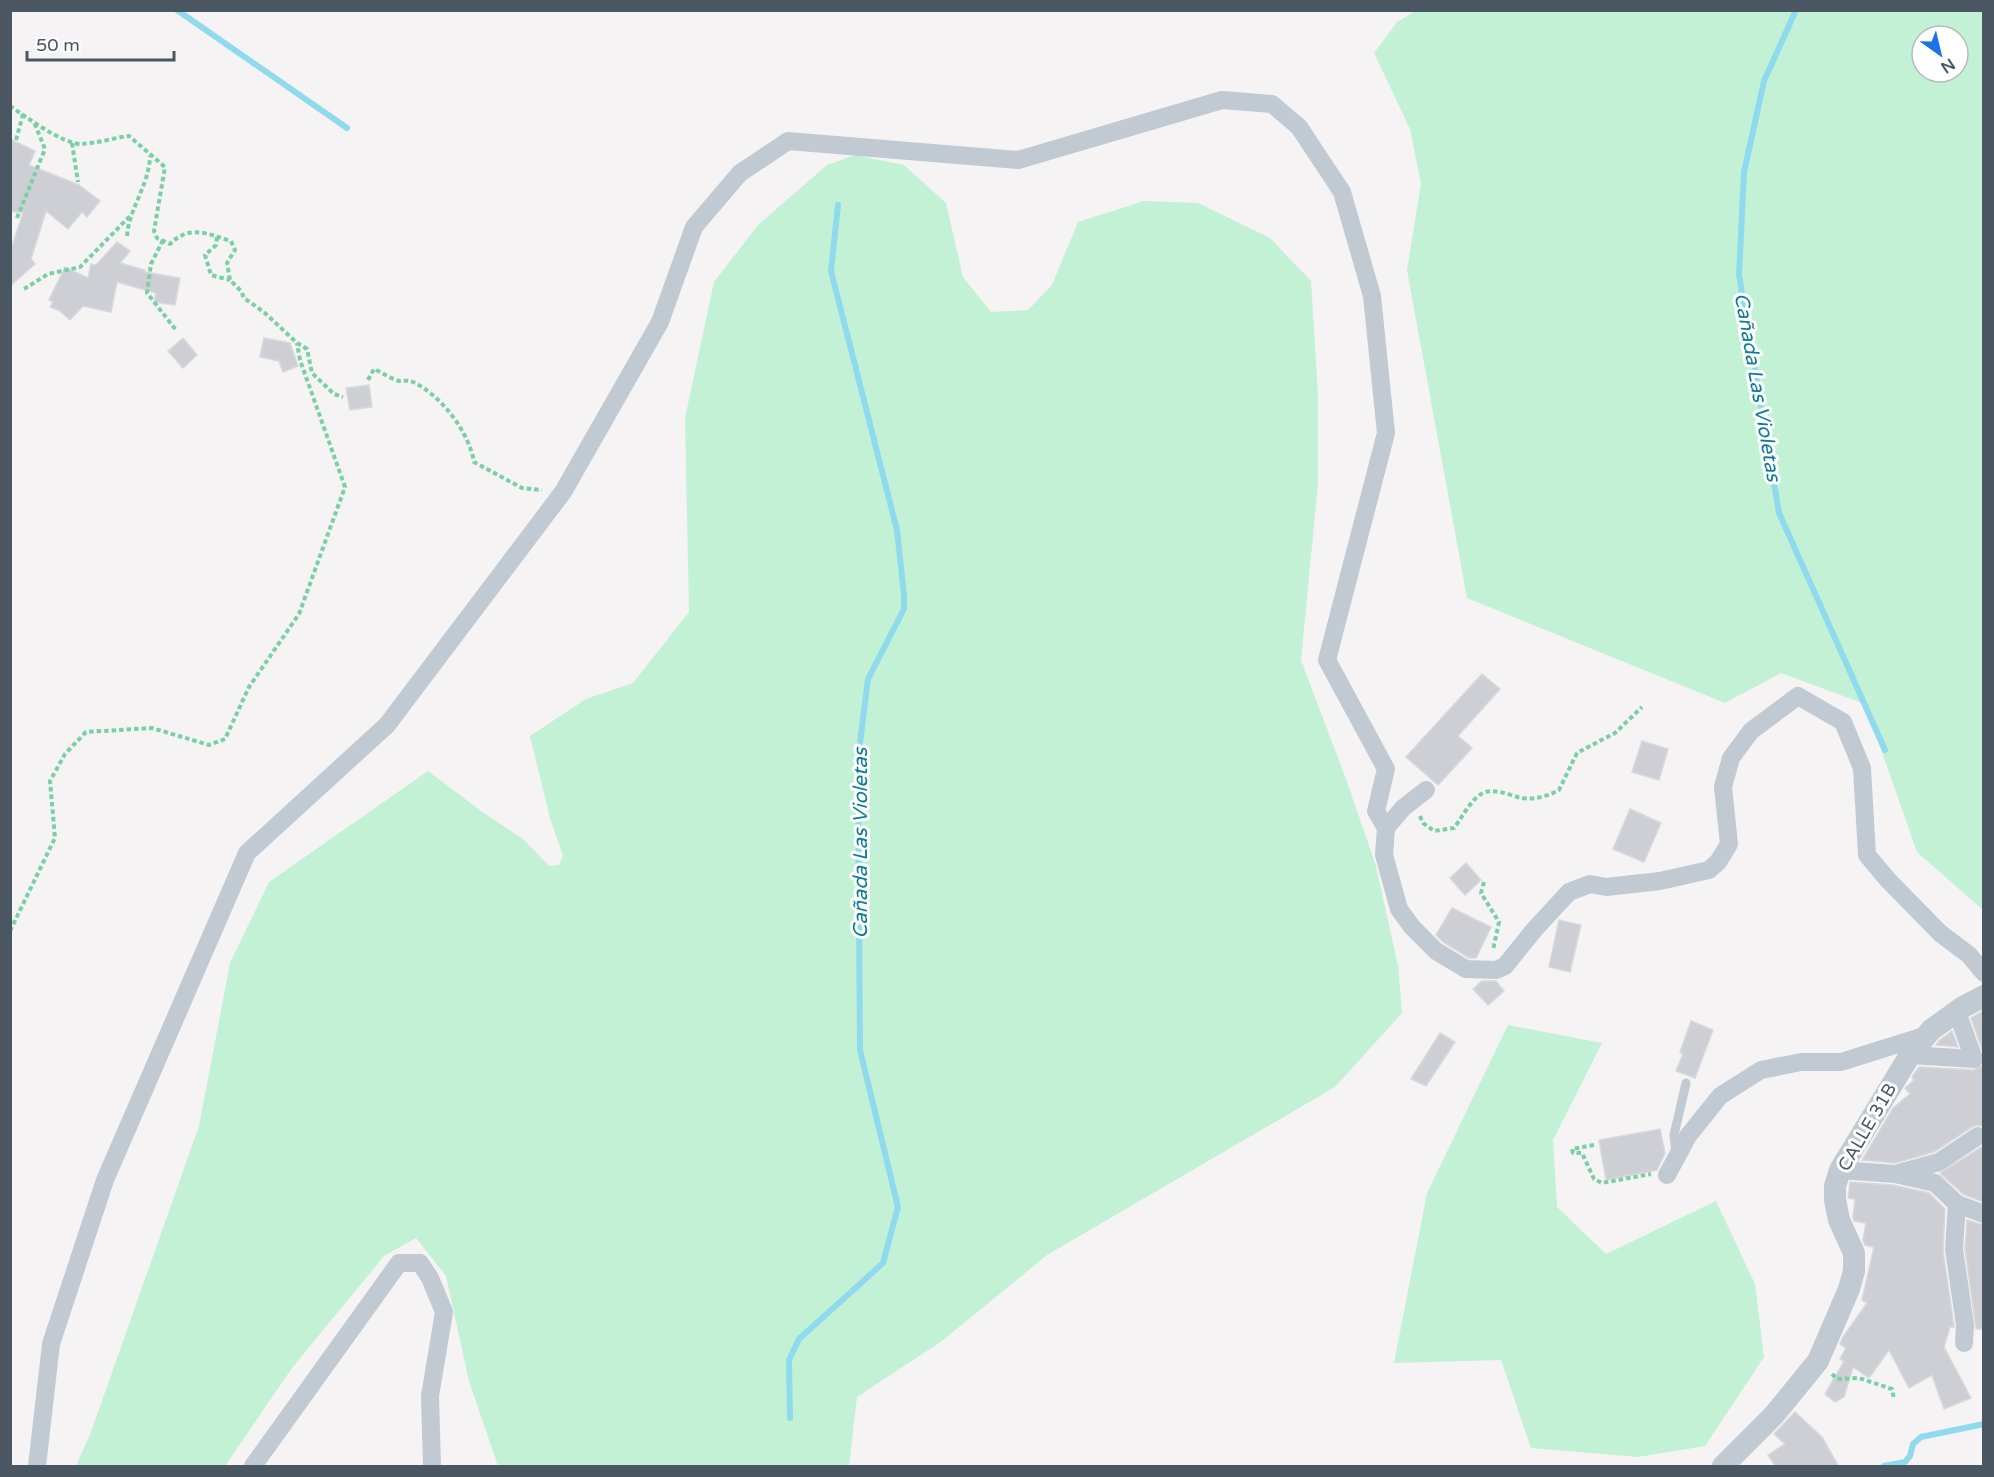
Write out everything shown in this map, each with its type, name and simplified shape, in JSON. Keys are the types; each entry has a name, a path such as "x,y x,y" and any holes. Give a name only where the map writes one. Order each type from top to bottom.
{"street":[{"path":"37,1467 51,1344 105,1180 247,853 387,725 563,492 660,322 694,227 740,173 788,141 1018,160 1222,100 1272,104 1299,128 1342,192 1372,296 1386,433 1327,660 1386,769 1376,811 1386,828 1384,855 1399,909 1412,927 1436,951 1466,969 1496,970 1505,966 1569,892 1590,884 1606,886 1660,881 1709,870 1718,862 1729,844 1723,787 1731,758 1751,731 1798,696 1844,722 1862,768 1867,855 1940,933 1969,955 1983,973"},
{"path":"1386,828 1403,808 1426,790"},
{"name":"CALLE 31B","path":"1723,1467 1774,1415 1818,1361 1849,1289 1854,1271 1854,1253 1839,1220 1834,1200 1840,1170 1910,1055 1927,1035 1983,996"},
{"path":"1910,1055 1974,1059 1957,1012"},
{"path":"1667,1175 1688,1136 1720,1096 1761,1070 1801,1062 1841,1062 1927,1035"},
{"path":"1895,1174 1939,1162 1978,1136"},
{"path":"1840,1170 1895,1174 1935,1183 1957,1204 1983,1214"},
{"path":"1957,1204 1954,1249 1965,1325 1964,1343"},
{"path":"253,1467 399,1263 420,1263 430,1278 444,1312 430,1396 432,1467"}],"lane":[{"path":"1677,1156 1674,1135 1686,1083"}],"path":[{"path":"10,106 33,122 72,143 81,144 129,135 165,167 154,231 157,238 170,244 177,237 188,232 196,232 231,241 235,250 227,263 230,280"},
{"path":"16,140 23,114"},
{"path":"16,218 45,149 33,122"},
{"path":"72,143 78,182"},
{"path":"127,236 132,214 145,184 150,155"},
{"path":"24,289 48,274 80,267 132,214"},
{"path":"217,237 216,245 205,255 211,275 230,280 242,291 244,298 265,313 297,344 307,349 312,373 334,394 343,397"},
{"path":"163,240 151,264 147,293 176,330"},
{"path":"10,931 55,838 50,781 65,754 86,732 152,728 209,745 225,739 249,687 299,614 345,487 300,360 297,344"},
{"path":"368,381 374,369 398,381 411,380 444,405 471,447 474,462 522,488 563,492"},
{"path":"1418,812 1423,823 1434,831 1454,828 1477,797 1487,792 1503,792 1523,798 1543,798 1559,790 1577,753 1615,733 1642,708"},
{"path":"1485,882 1481,893 1499,922 1487,969"},
{"path":"1594,1145 1572,1149 1573,1153 1582,1153 1594,1179 1602,1183 1652,1174 1667,1175"},
{"path":"1818,1361 1837,1379 1859,1378 1892,1389 1894,1399"}],"green space":[{"path":"1417,10 1983,11 1983,910 1917,852 1865,704 1781,673 1725,703 1467,598 1407,270 1421,184 1410,129 1374,53 1397,22"},
{"path":"855,155 904,165 946,203 963,277 991,312 1028,310 1052,285 1078,222 1144,201 1198,203 1270,238 1311,281 1318,396 1318,483 1301,660 1376,866 1398,966 1402,1013 1335,1087 1047,1255 942,1341 857,1397 849,1466 498,1466 469,1381 446,1276 416,1238 384,1256 292,1368 225,1466 76,1466 91,1432 199,1126 230,963 269,882 428,771 523,839 549,866 559,865 563,856 550,818 530,736 586,699 633,683 689,612 685,418 714,282 758,225 827,165"},
{"path":"1508,1025 1602,1043 1553,1140 1557,1207 1606,1254 1716,1201 1755,1284 1764,1357 1705,1446 1638,1457 1531,1448 1501,1360 1394,1363 1427,1193"}],"building":[{"path":"10,139 35,151 29,165 79,185 100,201 87,217 82,212 68,229 46,211 31,259 35,264 10,286 10,252 23,213 10,211"},
{"path":"117,242 130,251 120,263 145,270 145,272 180,278 175,305 154,302 156,293 117,282 111,312 83,306 70,320 60,311 50,307 53,302 49,300 65,267 88,278 91,264 96,265"},
{"path":"183,338 197,355 183,368 168,351"},
{"path":"264,338 290,343 298,366 283,372 279,361 260,357"},
{"path":"369,385 372,407 350,410 346,388"},
{"path":"1482,674 1500,689 1458,736 1472,748 1438,785 1406,757"},
{"path":"1642,741 1668,749 1659,780 1632,772"},
{"path":"1630,809 1661,823 1644,862 1613,849"},
{"path":"1466,863 1481,880 1465,895 1450,878"},
{"path":"1452,908 1491,927 1476,958 1469,958 1436,935"},
{"path":"1559,920 1581,925 1570,972 1549,967"},
{"path":"1482,981 1496,981 1504,991 1488,1005 1473,989"},
{"path":"1983,1011 1983,1052 1971,1018"},
{"path":"1691,1021 1713,1030 1695,1078 1676,1071 1683,1054 1680,1052"},
{"path":"1952,1031 1958,1047 1936,1045 1940,1040"},
{"path":"1440,1033 1455,1042 1426,1086 1411,1079"},
{"path":"1983,1065 1983,1126 1972,1127 1934,1152 1895,1163 1862,1160 1893,1108 1910,1094 1905,1088 1914,1080 1912,1077 1919,1067 1973,1070"},
{"path":"1660,1129 1665,1153 1657,1170 1606,1180 1599,1140"},
{"path":"1983,1146 1983,1202 1963,1194 1940,1173"},
{"path":"1850,1182 1893,1185 1929,1193 1945,1209 1943,1251 1954,1327 1950,1327 1944,1347 1971,1398 1944,1409 1932,1375 1909,1388 1889,1350 1869,1378 1853,1367 1844,1397 1835,1402 1825,1394 1844,1361 1840,1359 1846,1348 1840,1344 1843,1337 1867,1303 1862,1300 1874,1247 1865,1245 1863,1240 1866,1223 1854,1221 1855,1199 1848,1198"},
{"path":"1967,1220 1983,1225 1983,1329 1976,1329 1965,1249"},
{"path":"1795,1412 1822,1437 1839,1467 1776,1467 1768,1455 1785,1444 1774,1434"}],"waterway":[{"path":"177,10 347,128"},
{"name":"Cañada Las Violetas","path":"1796,10 1764,81 1744,172 1739,275 1779,513 1885,750"},
{"name":"Cañada Las Violetas","path":"790,1418 789,1360 799,1339 883,1263 898,1207 860,1050 858,759 868,679 904,609 904,595 897,530 831,271 838,205"},
{"path":"1884,1466 1905,1462 1910,1456 1913,1444 1921,1437 1984,1424"}]}
